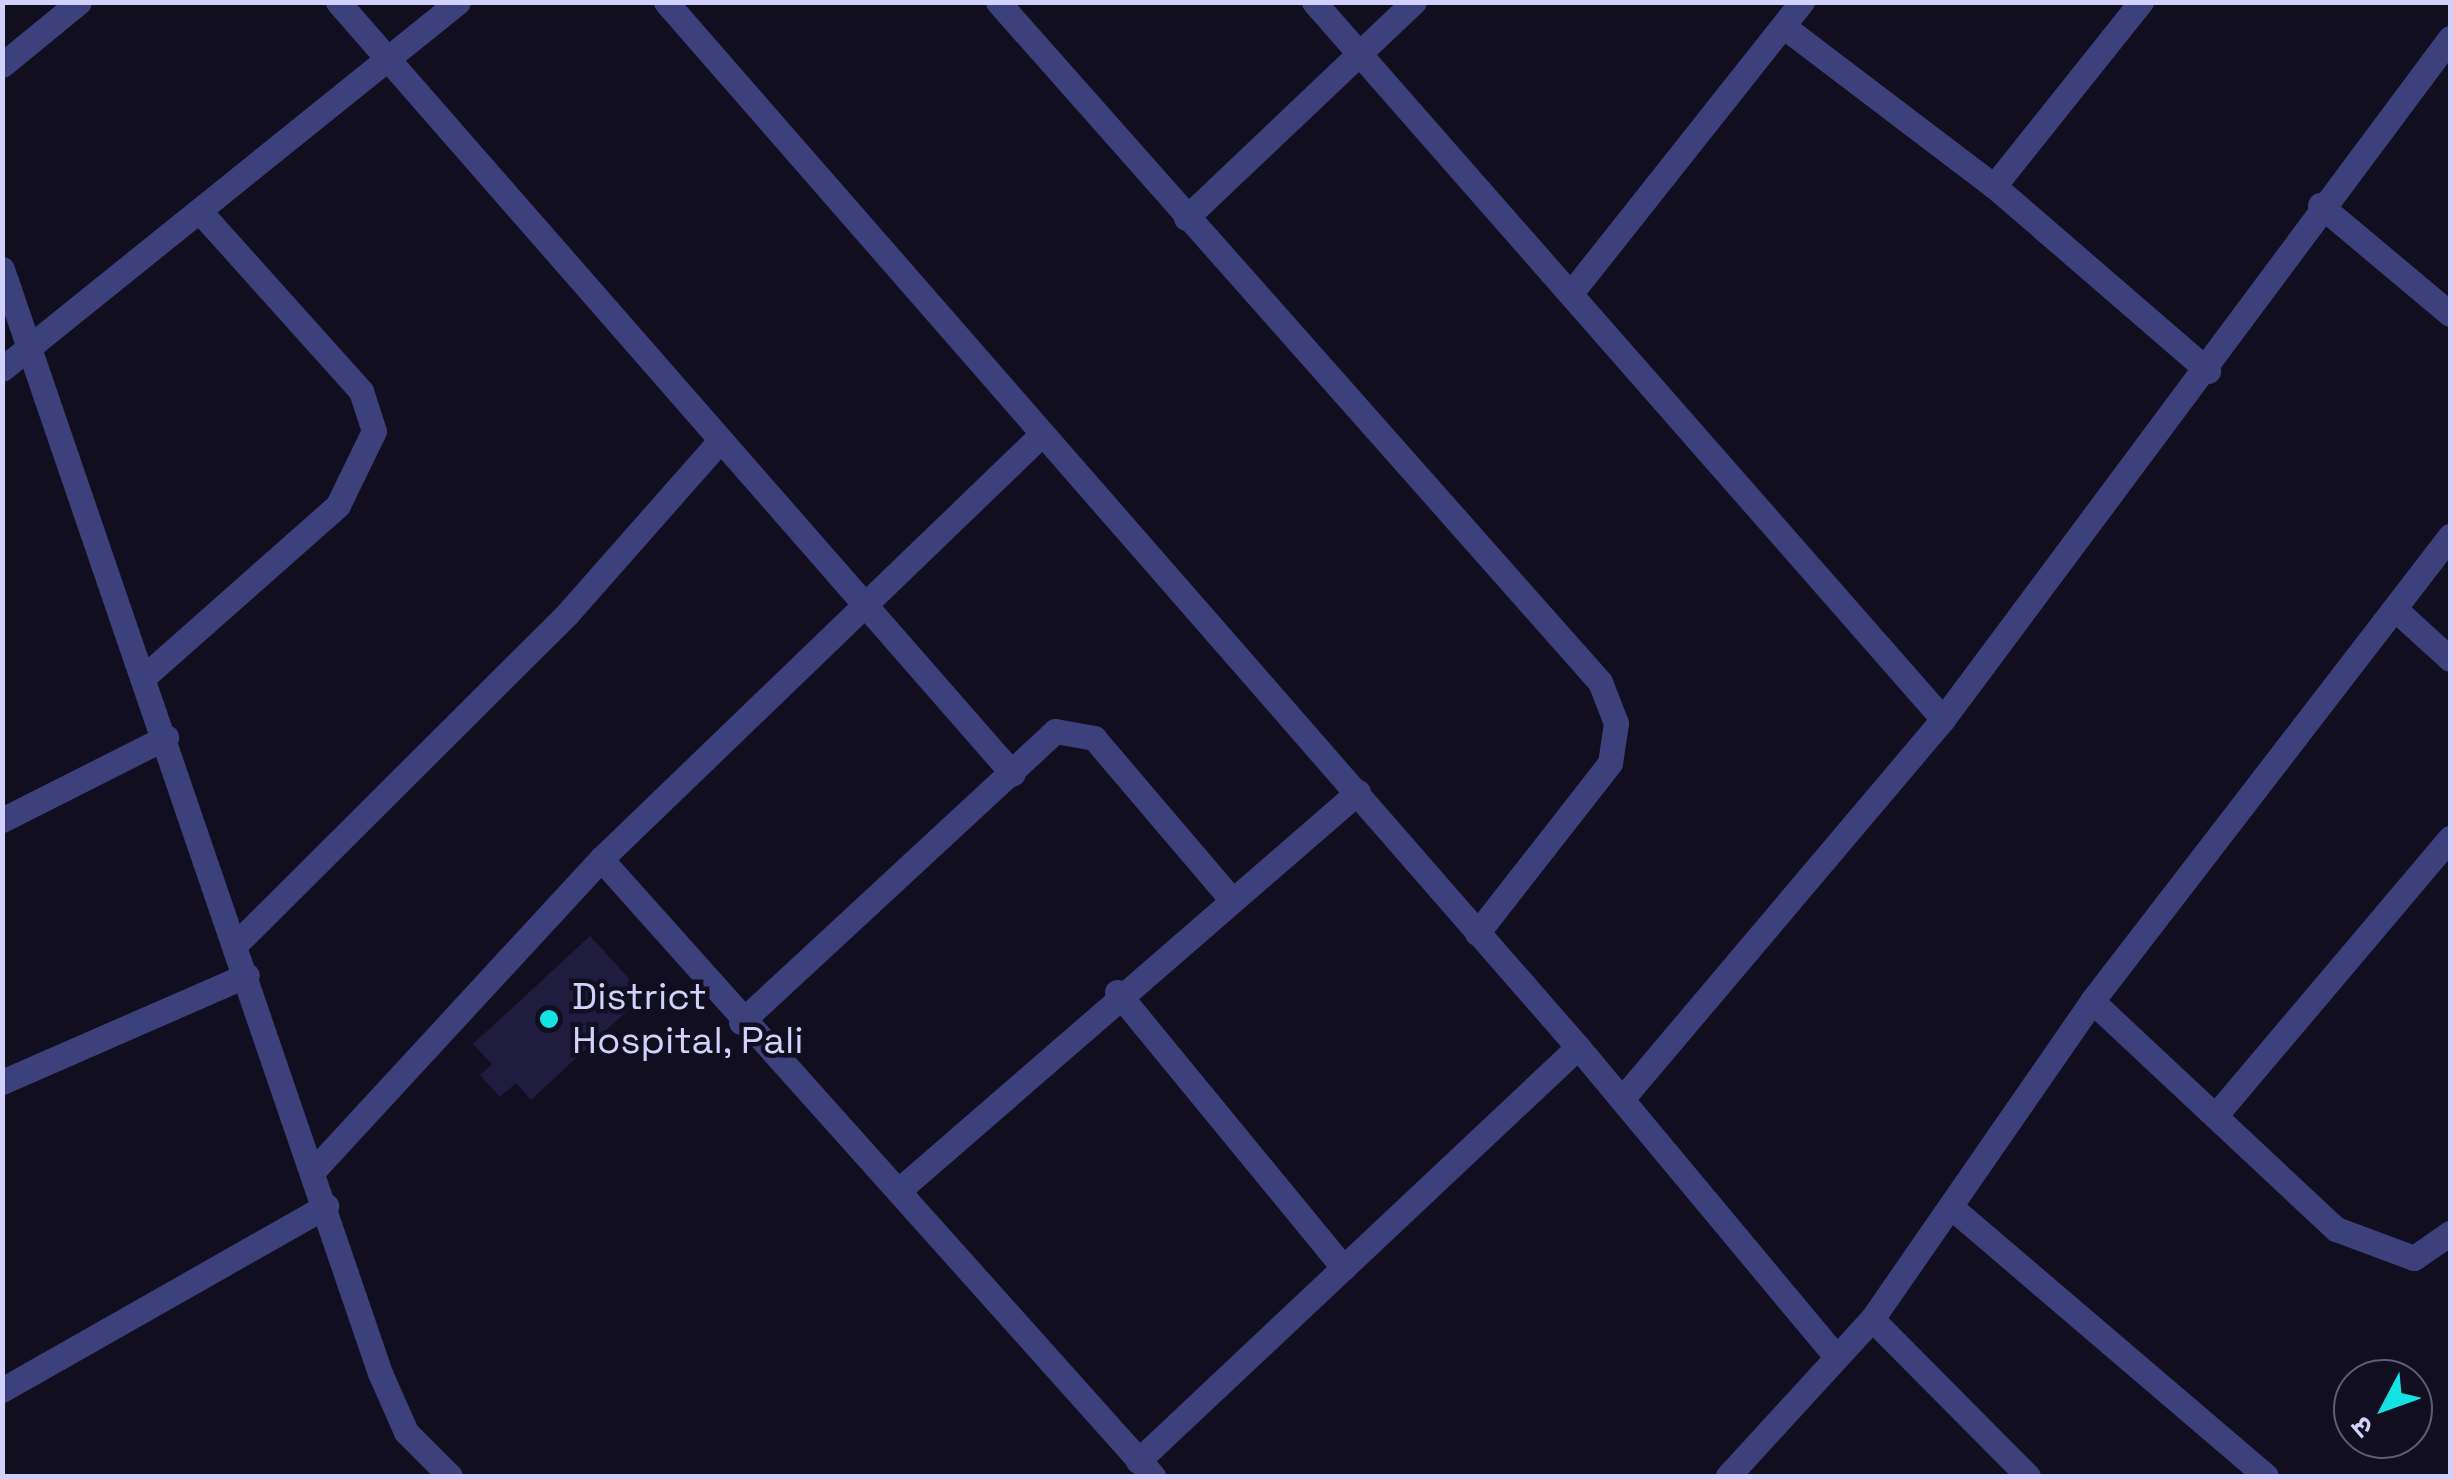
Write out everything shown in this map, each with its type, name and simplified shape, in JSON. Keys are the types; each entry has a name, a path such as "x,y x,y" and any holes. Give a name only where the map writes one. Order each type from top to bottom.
{"street":[{"path":"2,65 78,2"},
{"path":"338,2 716,445 1013,774"},
{"path":"2,369 202,214 458,2"},
{"path":"666,2 1578,1046 1836,1357"},
{"path":"998,2 1600,682 1616,723 1610,762 1477,934"},
{"path":"1314,2 1943,719"},
{"path":"1186,218 1414,2"},
{"path":"1571,293 1802,2"},
{"path":"1994,186 2141,2"},
{"path":"1783,26 1994,186 2208,371"},
{"path":"1622,1099 1943,719 2208,371 2320,205 2450,38"},
{"path":"2320,205 2450,314"},
{"path":"145,676 338,504 374,430 361,391 202,214"},
{"path":"2,269 400,1417 450,1476"},
{"path":"314,1171 602,860 1041,435"},
{"path":"238,942 568,613 716,445"},
{"path":"1728,1476 1872,1319 2092,1001 2450,536"},
{"path":"2395,610 2450,659"},
{"path":"741,1022 1055,731 1094,738 1230,898"},
{"path":"2,820 166,737"},
{"path":"898,1191 1117,992 1358,792"},
{"path":"2215,1116 2450,838"},
{"path":"602,860 741,1022 1146,1469 1344,1268 1578,1046"},
{"path":"2,1082 246,975"},
{"path":"1117,992 1344,1268"},
{"path":"2092,1001 2336,1229 2378,1251 2414,1258 2450,1234"},
{"path":"2,1390 326,1206"},
{"path":"1952,1207 2266,1476"},
{"path":"1872,1319 2028,1476"}],"building":[{"path":"590,936 644,995 531,1100 516,1083 500,1097 480,1075 492,1064 473,1044"}],"place":[{"name":"District Hospital, Pali","path":"549,1019"}]}
